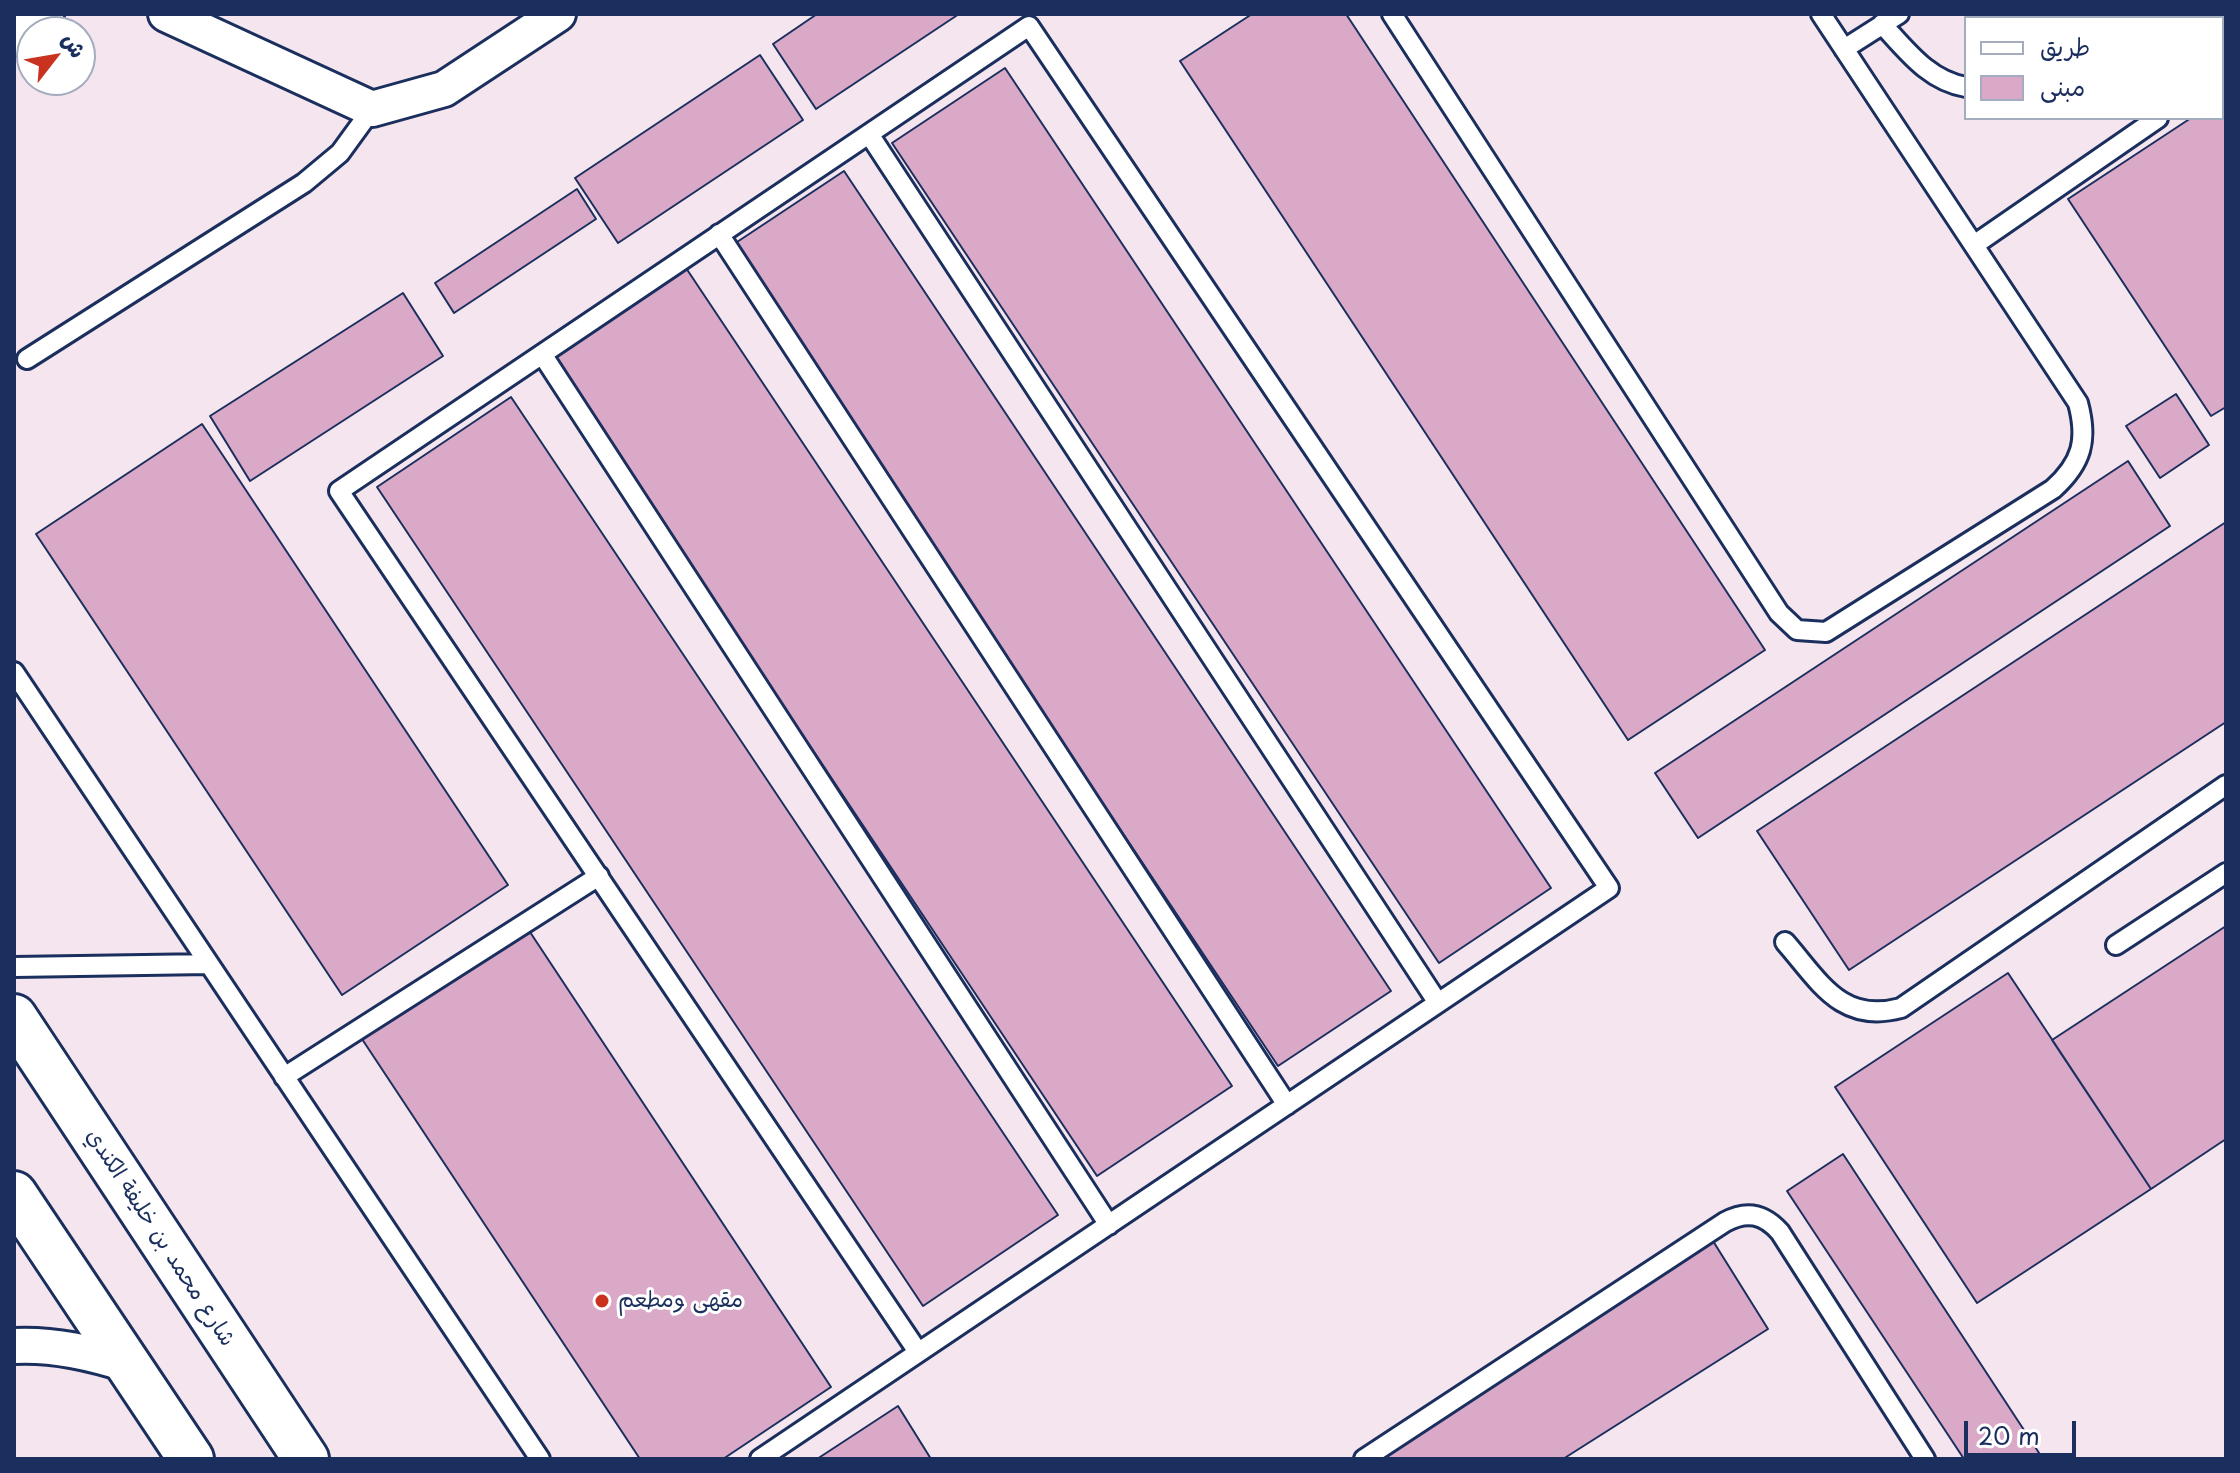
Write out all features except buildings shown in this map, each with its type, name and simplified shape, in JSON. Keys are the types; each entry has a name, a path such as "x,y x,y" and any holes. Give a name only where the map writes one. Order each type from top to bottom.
{"main road":[{"path":"14,33 41,14"},
{"name":"شارع محمد بن خليفة الكندي","path":"14,1017 306,1459"},
{"path":"14,1194 191,1459"}],"street":[{"path":"166,14 372,109 444,89 558,14"},
{"path":"14,1346 79,1351 130,1365"}],"lane":[{"path":"1392,14 1779,613 1797,630 1826,632 2053,489 2068,476 2077,460 2083,441 2083,421 2078,403 1821,14"},
{"path":"1844,49 1899,14"},
{"path":"1882,24 1934,76 1964,87"},
{"path":"760,1459 1609,888 1029,26 339,491 918,1352"},
{"path":"27,359 304,183 340,153 372,109"},
{"path":"1974,245 2155,120"},
{"path":"869,134 1438,1003"},
{"path":"719,234 1287,1105"},
{"path":"542,354 1109,1225"},
{"path":"14,672 540,1459"},
{"path":"1785,942 1833,996 1848,1006 1883,1013 1901,1008 2226,785"},
{"path":"2116,945 2226,873"},
{"path":"284,1077 599,876"},
{"path":"14,967 209,964"},
{"path":"1364,1459 1725,1222 1749,1213 1771,1222 1780,1232 1925,1459"}],"shaded area":[{"path":"14,14 2226,14 2226,1459 14,1459"}],"place":[{"name":"مقهى ومطعم","path":"602,1301"}]}
